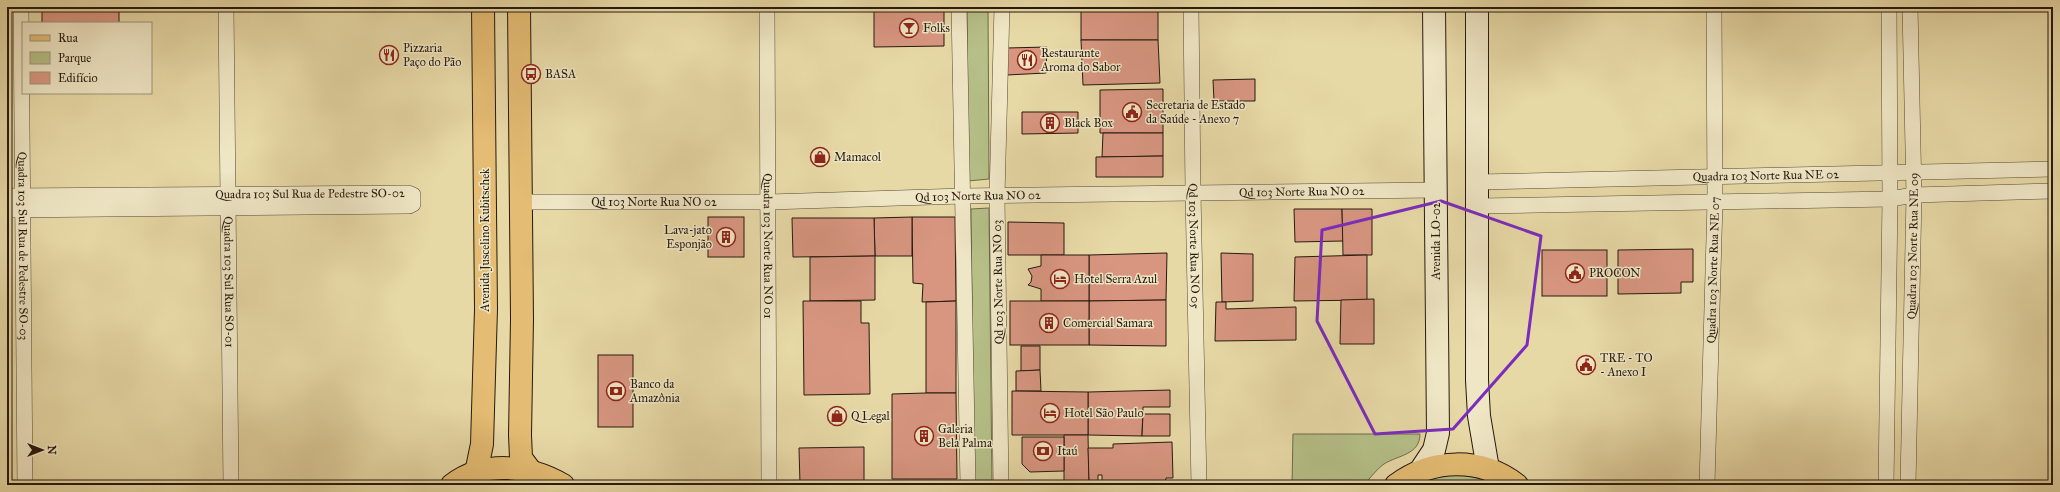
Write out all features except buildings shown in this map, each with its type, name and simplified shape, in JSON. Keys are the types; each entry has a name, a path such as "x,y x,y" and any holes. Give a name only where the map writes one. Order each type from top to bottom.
{"main road":[{"name":"Avenida Juscelino Kubitschek","path":"476,473 482,444 486,325 483,7"},
{"path":"519,7 522,319 520,435 521,458 530,470"},
{"path":"1396,485 1420,471 1435,466 1454,464 1473,465 1488,469 1502,475 1517,485"},
{"path":"452,485 476,473 500,468 530,470 548,476 563,485"}],"street":[{"name":"Quadra 103 Sul Rua de Pedestre SO-03","path":"22,7 22,22"},
{"name":"Quadra 103 Sul Rua SO-01","path":"226,7 231,485"},
{"name":"Quadra 103 Norte Rua NO 01","path":"767,7 769,485"},
{"path":"959,7 968,485"},
{"name":"Qd 103 Norte Rua NO 03","path":"1001,485 997,196 1002,7"},
{"name":"Qd 103 Norte Rua NO 05","path":"1191,7 1199,485"},
{"name":"Avenida LO-02","path":"1420,471 1433,453 1437,437 1434,7"},
{"path":"1477,7 1477,388 1479,416 1488,469"},
{"name":"Quadra 103 Norte Rua NE 07","path":"1707,485 1716,202 1714,7"},
{"name":"Quadra 103 Norte Rua NE 09","path":"1886,485 1890,199 1889,7"},
{"name":"Quadra 103 Norte Rua NE 09","path":"1908,485 1914,195 1912,173 1910,7"},
{"name":"Quadra 103 Sul Rua de Pedestre SO-03","path":"22,94 25,485"},
{"name":"Quadra 103 Norte Rua NE 02","path":"1478,182 1715,175 1889,174 2053,169"},
{"name":"Qd 103 Norte Rua NO 02","path":"520,202 769,202 963,196 1436,190"},
{"path":"1478,206 1890,199 1914,195 2053,191"},
{"name":"Quadra 103 Sul Rua de Pedestre SO-02","path":"7,210 23,203 228,201 408,193 413,195 414,200 413,204 409,206 228,201"},
{"name":"Quadra 103 Sul Rua de Pedestre SO-02","path":"7,196 23,203"}],"highlighted area":[{"path":"1441,201 1541,236 1527,345 1453,429 1375,434 1317,321 1322,230"}],"green space":[{"path":"967,7 988,7 989,179 968,181"},
{"path":"989,208 992,485 974,485 971,209"},
{"path":"1293,434 1420,434 1419,441 1412,450 1407,454 1384,464 1364,485 1292,485"},
{"path":"1448,474 1474,475 1499,485 1413,485"},
{"path":"505,479 537,485 476,485"}],"place":[{"name":"Folks","path":"909,28"},
{"name":"Pizzaria Paço do Pão","path":"389,55"},
{"name":"Restaurante Aroma do Sabor","path":"1027,60"},
{"name":"BASA","path":"531,74"},
{"name":"Secretaria de Estado da Saúde - Anexo 7","path":"1132,112"},
{"name":"Black Box","path":"1050,123"},
{"name":"Mamacol","path":"820,157"},
{"name":"Lava-jato Esponjão","path":"726,237"},
{"name":"PROCON","path":"1575,273"},
{"name":"Hotel Serra Azul","path":"1060,279"},
{"name":"Comercial Samara","path":"1049,323"},
{"name":"TRE - TO - Anexo I","path":"1586,365"},
{"name":"Banco da Amazônia","path":"616,391"},
{"name":"Hotel São Paulo","path":"1050,413"},
{"name":"Q Legal","path":"837,416"},
{"name":"Galeria Bela Palma","path":"924,436"},
{"name":"Itaú","path":"1043,451"}]}
